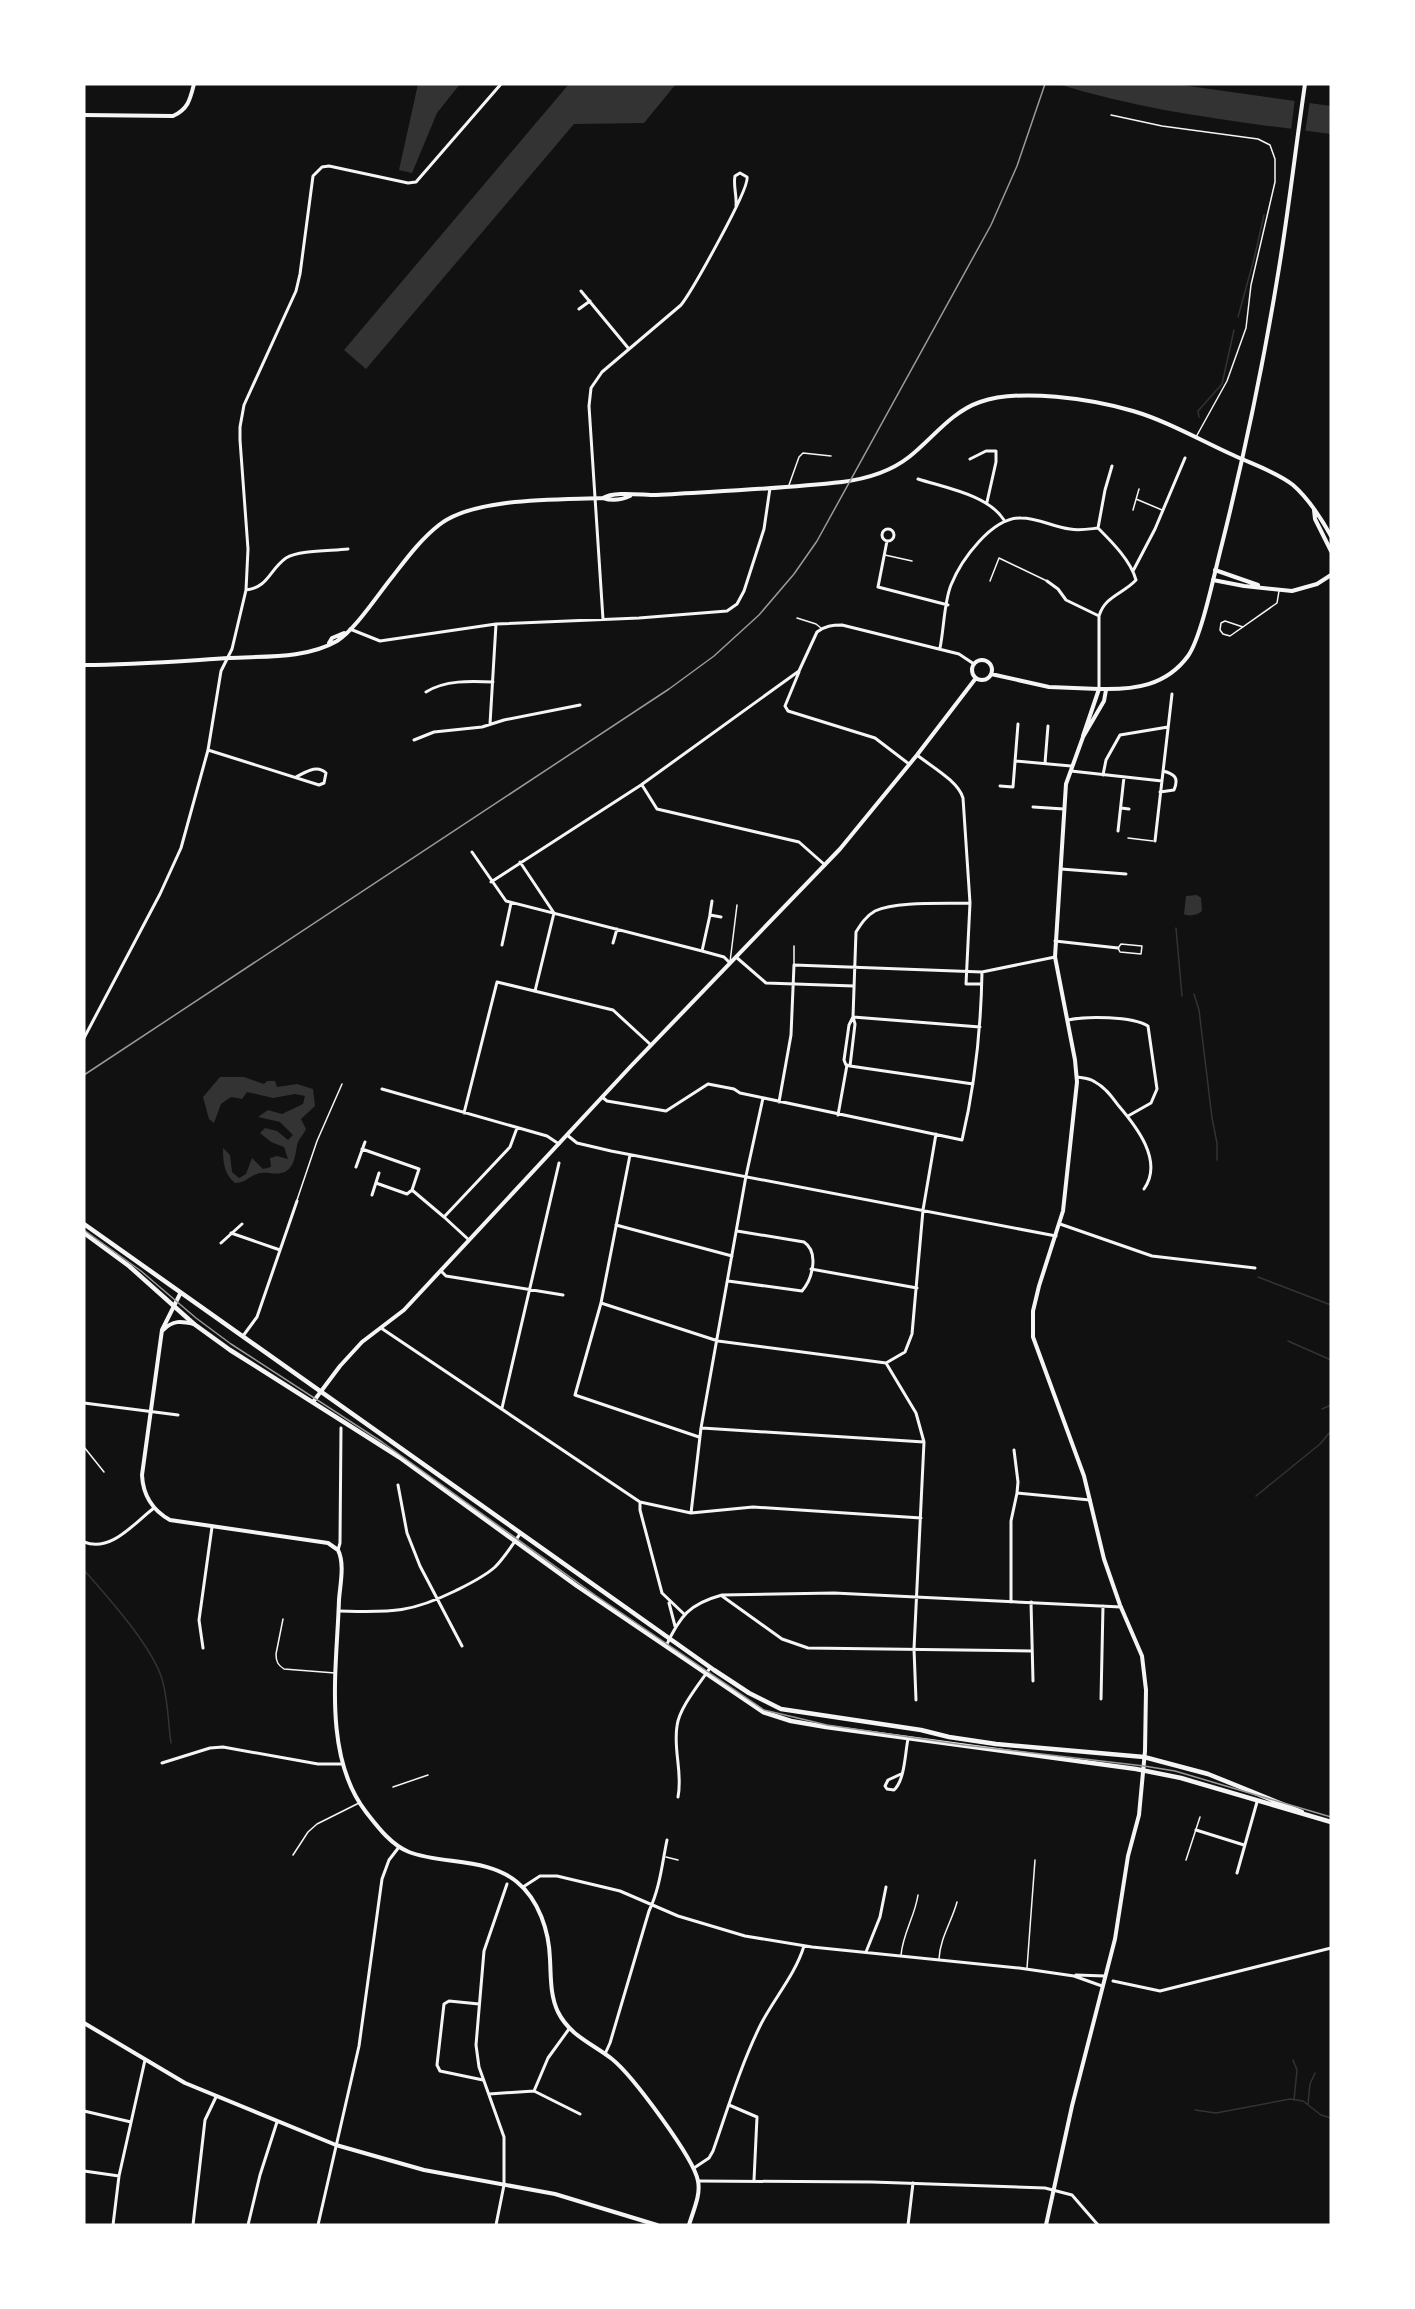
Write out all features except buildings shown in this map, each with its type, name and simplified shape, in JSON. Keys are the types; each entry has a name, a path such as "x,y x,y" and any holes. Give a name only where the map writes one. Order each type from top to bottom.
{"main road":[{"path":"84,1224 711,1667 770,1705 795,1712 921,1730 996,1744 1144,1756 1219,1778 1318,1819"},
{"path":"84,1233 129,1266 194,1324 230,1350 399,1457 577,1586 751,1705 774,1716 824,1727 1181,1778 1331,1822"}],"street":[{"path":"84,115 173,116 182,112 190,103 194,84"},
{"path":"84,1038 160,894 181,848 208,750 214,703 221,672 232,649 246,590 248,549 240,448 241,417 244,405 296,291 313,176 316,170 329,166 408,183 416,182 501,84"},
{"path":"976,678 984,679 991,674 1049,687 1099,690 1133,689 1149,685 1170,674 1188,656 1195,644 1246,446 1264,353 1305,84"},
{"path":"603,620 589,395 595,380 602,372 681,305 690,292 736,206 749,180 740,173 735,176 733,184 737,194 736,206"},
{"path":"581,291 629,349"},
{"path":"579,309 590,301"},
{"path":"84,665 292,654 339,639 350,629 416,547 439,524 459,513 491,505 603,498 609,495 630,496 842,482 876,474 909,457 940,427 963,410 999,397 1036,396 1089,402 1133,411 1283,479 1305,497 1320,515 1331,536"},
{"path":"970,459 987,451 996,451 996,462 987,502"},
{"path":"1133,571 1163,511 1185,458"},
{"path":"1098,528 1112,466"},
{"path":"918,479 987,502 1004,520"},
{"path":"350,629 380,641 496,624 603,620 727,611 737,604 744,591 764,529 770,487"},
{"path":"1314,510 1315,519 1331,551"},
{"path":"940,648 951,586 962,565 987,533 1004,520 1031,519 1070,529 1098,528 1117,549 1133,571 1136,580 1112,596 1102,608 1099,616 1099,690 1084,728 1083,737"},
{"path":"889,529 894,536 891,541 887,541 882,536 885,530 889,529"},
{"path":"887,541 878,587 948,604"},
{"path":"246,590 260,586 280,563 294,554 348,549"},
{"path":"1215,570 1255,582 1259,586"},
{"path":"1213,580 1292,591 1306,588 1331,575"},
{"path":"1047,581 1058,589 1066,600 1099,616"},
{"path":"490,724 496,624"},
{"path":"910,765 874,738 785,709 817,632 832,624 842,626 940,648 959,654 974,664"},
{"path":"976,678 972,669 979,660 986,660 990,664 991,674"},
{"path":"491,882 641,785 799,671"},
{"path":"313,1402 362,1342 404,1310 651,1045 825,865 910,765 976,678"},
{"path":"426,692 436,686 471,681 493,682"},
{"path":"1046,2225 1077,2086 1107,1976 1128,1856 1139,1815 1144,1771 1146,1690 1142,1656 1120,1607 1104,1559 1090,1500 1033,1337 1033,1311 1037,1294 1063,1211 1077,1077 1055,957 1064,809 1070,768 1083,737 1104,701 1107,690"},
{"path":"1155,841 1172,694"},
{"path":"414,740 434,732 490,724 580,705"},
{"path":"1000,786 1013,787 1018,724"},
{"path":"1045,763 1048,726"},
{"path":"1103,775 1106,759 1120,735 1168,727"},
{"path":"208,750 319,785 324,783 326,773 319,769 312,769 296,777"},
{"path":"917,755 961,792 965,815 970,903 966,984 981,984"},
{"path":"1015,761 1045,763 1103,775 1162,781"},
{"path":"1160,792 1174,790 1177,783 1171,773 1163,771"},
{"path":"1118,831 1124,777"},
{"path":"641,785 657,809 799,843 825,865"},
{"path":"1033,807 1064,809"},
{"path":"1120,808 1129,809"},
{"path":"472,852 502,898 511,903 724,957 730,963"},
{"path":"520,862 554,913 535,991"},
{"path":"1059,869 1126,874"},
{"path":"702,951 712,901"},
{"path":"502,945 511,903"},
{"path":"838,1115 855,1024 853,1017 856,932 864,920 874,912 893,906 970,903"},
{"path":"710,915 721,917"},
{"path":"613,943 617,929"},
{"path":"1055,941 1118,948"},
{"path":"736,957 764,982 854,986"},
{"path":"779,1102 789,1050 794,965 982,972 1055,957"},
{"path":"602,1097 607,1101 666,1111 708,1084 779,1102 962,1140 973,1084 980,1027 982,972"},
{"path":"464,1113 497,982 613,1010 651,1045"},
{"path":"853,1017 980,1027"},
{"path":"1068,1020 1099,1018 1141,1022 1148,1026 1157,1089 1151,1103 1128,1116"},
{"path":"848,1066 973,1084"},
{"path":"1077,1077 1086,1078 1101,1085 1141,1134 1148,1152 1150,1174 1144,1189"},
{"path":"382,1089 547,1136 559,1143"},
{"path":"691,1513 699,1437 746,1176 763,1098"},
{"path":"444,1217 510,1147 517,1128"},
{"path":"601,1303 718,1341 886,1363 899,1357 909,1345 917,1288 923,1210 936,1134"},
{"path":"567,1135 577,1143 630,1155 1056,1236"},
{"path":"356,1167 365,1142"},
{"path":"362,1149 419,1169 412,1190 407,1194 376,1183"},
{"path":"630,1155 601,1303 575,1395 699,1437"},
{"path":"502,1408 559,1163"},
{"path":"372,1195 379,1173"},
{"path":"412,1190 469,1240"},
{"path":"242,1337 257,1317 297,1201"},
{"path":"221,1243 242,1224"},
{"path":"1060,1224 1152,1256 1255,1268"},
{"path":"616,1225 732,1256"},
{"path":"728,1281 802,1291 808,1284 814,1253 811,1246 804,1242 737,1232"},
{"path":"231,1233 280,1250"},
{"path":"811,1269 917,1288"},
{"path":"441,1271 446,1276 563,1295"},
{"path":"180,1294 162,1330 142,1475 144,1495 154,1508 170,1520 328,1543 338,1550"},
{"path":"162,1330 173,1322 194,1324"},
{"path":"381,1328 640,1502 691,1513 753,1507 921,1518"},
{"path":"886,1363 916,1413 924,1442 914,1649 916,1700"},
{"path":"84,1403 178,1415"},
{"path":"341,1428 340,1543 338,1550 341,1561 336,1714 343,1764 360,1803 399,1847 417,1854 500,1871 523,1887 542,1918 549,1948 553,1999 560,2015 569,2029 605,2054 631,2077 694,2168 698,2181 697,2198 688,2225"},
{"path":"701,1428 924,1442"},
{"path":"1011,1602 1011,1521 1018,1482 1014,1450"},
{"path":"398,1485 407,1533 420,1566 462,1646"},
{"path":"1017,1493 1090,1500"},
{"path":"640,1502 640,1510 662,1593 684,1614"},
{"path":"84,1542 96,1545 107,1543 154,1508"},
{"path":"203,1648 200,1620 212,1527"},
{"path":"339,1611 393,1612 421,1606 438,1599 474,1582 495,1567 520,1533"},
{"path":"666,1646 684,1614 704,1600 722,1595 834,1593 1120,1607"},
{"path":"722,1595 782,1639 808,1648 1032,1651"},
{"path":"669,1602 675,1627"},
{"path":"1031,1602 1033,1681"},
{"path":"1101,1699 1102,1606"},
{"path":"678,1797 680,1778 676,1726 682,1711 711,1667"},
{"path":"901,1774 888,1780 885,1786 887,1789 894,1790 897,1787 901,1774 908,1738"},
{"path":"162,1764 216,1748 236,1748 318,1764 343,1764"},
{"path":"1237,1873 1257,1802"},
{"path":"1196,1830 1244,1845"},
{"path":"605,2054 652,1905 665,1857 667,1840"},
{"path":"318,2225 358,2046 382,1879 389,1860 399,1847"},
{"path":"523,1887 540,1876 557,1876 620,1891 700,1923 735,1933 804,1946 939,1959 1074,1976 1107,1976"},
{"path":"496,2225 504,2185 504,2137 477,2056 484,1951 507,1884"},
{"path":"866,1952 880,1917 885,1887"},
{"path":"694,2168 711,2154 758,2031 800,1961 804,1946"},
{"path":"1113,1981 1160,1991 1331,1948"},
{"path":"1074,1976 1104,1987"},
{"path":"479,2004 449,2001 444,2004 438,2068 440,2071 484,2080"},
{"path":"84,2023 185,2083 336,2145 408,2167 577,2200 657,2225"},
{"path":"534,2091 548,2058 569,2029"},
{"path":"112,2225 118,2176 146,2060"},
{"path":"489,2094 534,2091 580,2114"},
{"path":"193,2225 205,2120 216,2097"},
{"path":"729,2105 757,2116 754,2181"},
{"path":"84,2111 131,2122"},
{"path":"248,2225 260,2175 277,2122"},
{"path":"84,2171 118,2176"},
{"path":"698,2181 913,2183 1053,2190 1077,2199 1098,2225"},
{"path":"908,2225 913,2183"}],"lane":[{"path":"1111,115 1162,126 1258,139 1270,145 1275,159 1271,202 1251,285 1246,328 1227,381 1196,438"},
{"path":"788,486 798,457 802,453 831,456"},
{"path":"1133,510 1139,489"},
{"path":"1137,499 1163,511"},
{"path":"884,555 912,561"},
{"path":"990,581 999,558 1047,581"},
{"path":"1243,627 1225,621 1221,623 1220,630 1223,634 1230,636 1243,627 1277,603 1280,590"},
{"path":"797,618 822,628"},
{"path":"1128,838 1155,841"},
{"path":"730,963 737,905"},
{"path":"1121,944 1142,946 1141,954 1120,952 1118,948 1121,944"},
{"path":"794,946 794,965"},
{"path":"297,1201 317,1141 342,1084"},
{"path":"84,1447 104,1472"},
{"path":"283,1619 276,1654 276,1660 280,1666 285,1669 336,1673"},
{"path":"393,1787 428,1775"},
{"path":"293,1855 308,1832 317,1824 360,1803"},
{"path":"1186,1860 1200,1817"},
{"path":"665,1857 678,1860"},
{"path":"1027,1969 1035,1860"},
{"path":"901,1956 904,1936 915,1912 918,1895"},
{"path":"939,1959 941,1942 957,1902"}],"shaded area":[{"path":"418,84 460,84 437,113 412,173 399,170"},
{"path":"569,84 676,84 644,123 574,124 366,369 344,350"},
{"path":"1058,84 1175,84 1331,106 1331,134 1159,109"},
{"path":"1197,895 1201,898 1202,911 1193,915 1184,914 1186,896"},
{"path":"220,1077 244,1077 264,1084 267,1081 275,1081 277,1087 297,1084 313,1089 315,1106 301,1119 306,1129 298,1142 293,1162 285,1172 260,1173 235,1183 228,1176 223,1148 230,1155 232,1172 239,1178 246,1174 252,1158 263,1169 271,1167 270,1158 277,1156 288,1159 284,1147 271,1142 260,1133 265,1128 277,1131 288,1140 293,1135 280,1122 258,1117 268,1110 282,1114 303,1104 305,1096 295,1094 273,1098 247,1092 242,1099 231,1097 221,1104 214,1123 209,1119 203,1097"}],"pier":[{"path":"1295,98 1310,100 1305,133 1291,131"}],"waterway":[{"path":"1238,317 1264,215"},
{"path":"1199,417 1198,411 1222,384 1234,330"},
{"path":"1176,928 1182,996"},
{"path":"1194,994 1199,1010 1217,1143 1217,1160"},
{"path":"1258,1277 1331,1305"},
{"path":"1288,1341 1331,1360"},
{"path":"1322,1409 1331,1405"},
{"path":"1256,1496 1320,1444 1331,1431"},
{"path":"84,1570 128,1622 157,1666 166,1694 171,1743"},
{"path":"1293,2060 1297,2070 1294,2100"},
{"path":"1308,2104 1310,2084 1315,2073"},
{"path":"1195,2110 1216,2113 1290,2099 1303,2101 1321,2115 1331,2118"}],"tram line":[{"path":"84,1230 141,1271 196,1318 231,1344 382,1442 595,1595 764,1710 827,1725 964,1745 1175,1771 1331,1817"}],"railway":[{"path":"84,1075 669,689 714,656 759,615 794,574 817,541 991,225 1017,166 1045,84"}]}
